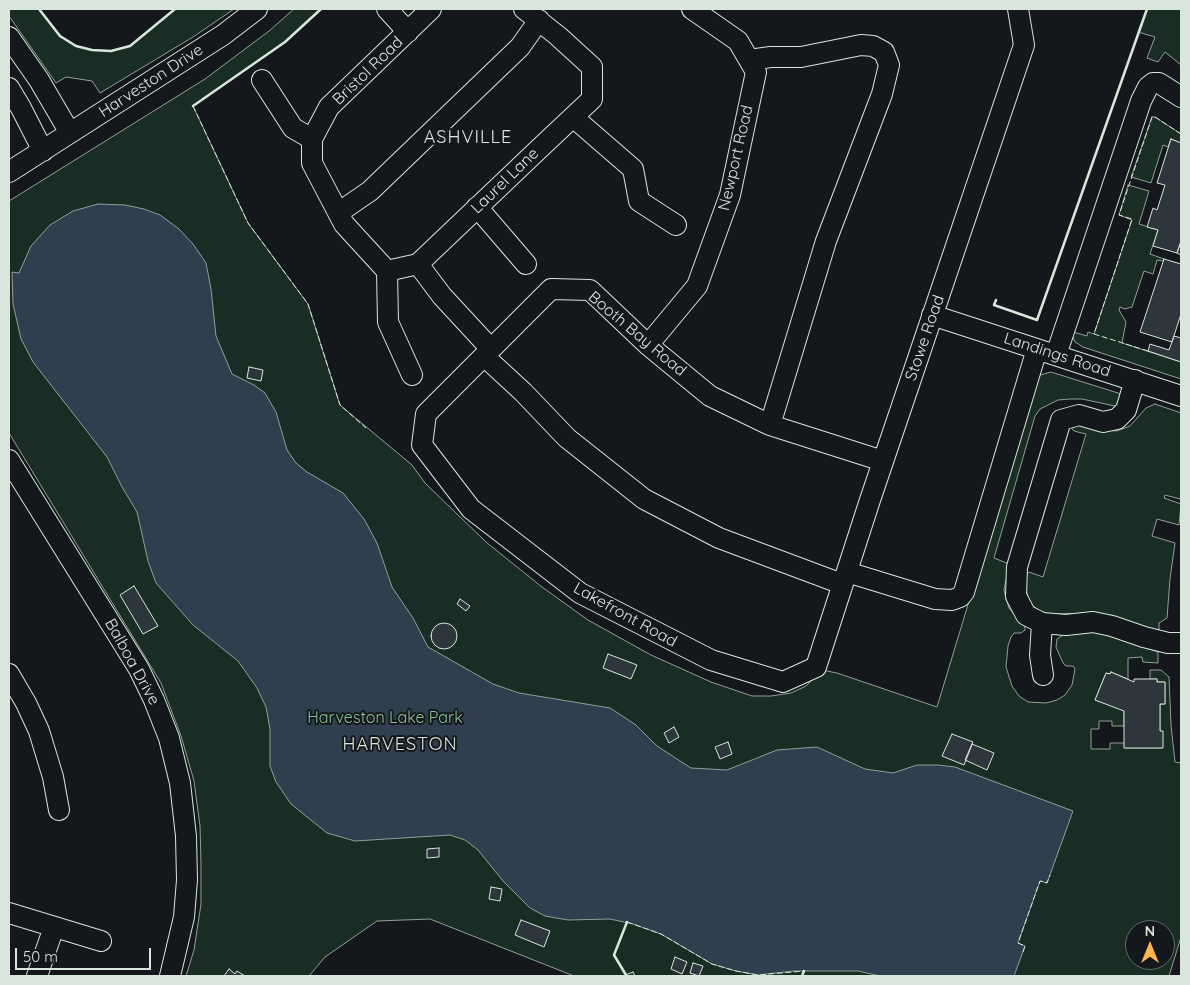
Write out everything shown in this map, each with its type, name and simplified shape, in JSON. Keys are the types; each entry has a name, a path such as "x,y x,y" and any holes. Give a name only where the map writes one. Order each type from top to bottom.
{"street":[{"name":"Harveston Drive","path":"9,172 223,35 257,9"},
{"path":"387,9 408,32"},
{"name":"Bristol Road","path":"312,139 329,107 431,9"},
{"name":"Newport Road","path":"648,344 697,286 730,195 756,72 738,41 692,9"},
{"name":"Stowe Road","path":"816,667 883,461 1024,45 1018,9"},
{"path":"338,213 370,191 520,47 531,15"},
{"name":"Laurel Lane","path":"387,272 418,264 592,99 592,67 531,15"},
{"path":"9,38 39,80 70,133"},
{"path":"749,60 771,56 800,56 862,45 873,46 884,52 889,65 882,94 826,240 770,424"},
{"path":"262,80 293,128 312,139 312,163 344,224 387,272 388,322 412,375"},
{"path":"418,264 488,352 567,438 644,499 719,538 845,578 935,599 952,600 960,597 964,592 1047,352 1148,86 1153,83 1159,83 1181,97"},
{"path":"9,88 43,151"},
{"path":"573,117 633,169 639,201 676,225"},
{"path":"477,208 526,264"},
{"name":"Booth Bay Road","path":"422,445 426,414 552,289 590,290 648,344 710,396 770,424 883,461"},
{"name":"Landings Road","path":"932,315 1181,396"},
{"path":"1135,380 1126,410 1117,419 1103,422 1078,414 1061,420 1016,576 1016,596 1022,611 1032,619 1042,623 1066,625 1093,622 1112,626 1144,637 1181,643"},
{"name":"Lakefront Road","path":"422,445 471,508 580,593 711,660 783,682 816,667"},
{"name":"Balboa Drive","path":"9,460 139,669 169,738 180,784 186,836 187,880 184,917 170,976"},
{"path":"1042,623 1040,655 1043,675"},
{"path":"9,674 26,703 39,731 53,777 59,810"},
{"path":"9,913 101,942"},
{"path":"37,976 54,927"}],"green space":[{"path":"9,9 39,9 60,36 76,46 92,50 111,51 130,46 175,9 234,9 193,37 100,93 92,81 66,77 56,83 9,16"},
{"name":"Harveston Lake Park","path":"294,9 321,9 285,42 193,106 248,223 308,304 340,405 412,465 425,483 486,542 542,587 588,620 651,655 711,682 752,696 771,696 791,693 806,686 822,670 837,673 937,707 1036,380 1040,375 1051,372 1121,395 1118,405 1115,406 1082,399 1070,399 1058,400 1040,409 1035,416 994,558 1009,564 1004,590 1006,599 1009,608 1025,627 1025,630 1021,633 1014,633 1011,637 1006,667 1012,686 1019,696 1028,702 1046,703 1057,700 1065,695 1072,685 1075,669 1073,666 1066,666 1063,663 1056,647 1057,639 1063,635 1093,630 1158,652 1158,663 1143,662 1142,657 1128,658 1128,679 1111,672 1110,674 1106,673 1095,700 1124,710 1124,726 1112,726 1112,721 1099,721 1099,729 1091,729 1091,749 1110,749 1110,743 1124,743 1125,748 1162,748 1160,704 1165,704 1165,682 1157,682 1157,679 1150,679 1150,670 1161,670 1169,677 1175,762 1181,763 1181,937 1175,956 1175,920 1125,920 1125,970 1171,970 1169,976 574,976 430,919 377,921 325,957 309,976 186,976 194,950 201,904 201,864 200,826 194,781 181,736 161,683 9,433 9,201 205,79 269,31"},
{"path":"1147,9 1181,9 1181,65 1165,52 1158,62 1147,58 1155,37 1138,32"},
{"path":"1152,117 1155,117 1181,134 1181,143 1171,139 1168,147 1163,145 1151,183 1131,177"},
{"path":"1128,185 1149,191 1139,224 1158,230 1150,254 1164,259 1163,261 1157,260 1153,274 1144,271 1132,307 1125,309 1120,307 1119,310 1126,322 1122,343 1181,362 1181,379 1083,347 1075,342 1073,337 1073,332 1087,336 1088,332 1094,334 1132,220 1119,215"},
{"path":"1155,404 1181,413 1181,496 1180,499 1165,495 1164,498 1181,504 1179,525 1157,519 1152,536 1175,543 1167,618 1159,623 1159,633 1111,615 1093,613 1051,614 1040,611 1032,605 1029,599 1026,590 1026,575 1029,572 1043,577 1086,434 1074,431 1072,429 1073,423 1102,430 1117,431 1130,426 1146,408"}],"water":[{"path":"98,204 125,205 160,215 179,229 193,244 206,263 216,336 232,374 265,393 276,412 287,450 296,463 307,472 343,493 364,519 377,543 392,587 413,618 428,647 493,684 519,693 610,708 636,725 657,746 691,768 727,770 777,750 817,747 865,769 893,773 917,765 955,767 1073,811 1047,883 1040,881 1018,943 1025,946 1014,976 880,976 858,971 794,971 758,975 736,971 712,964 661,934 633,924 610,919 568,920 545,916 530,908 503,881 478,850 465,840 450,835 355,841 327,833 291,804 276,782 270,766 270,729 266,707 257,688 238,661 193,625 156,583 148,561 137,512 107,457 33,362 21,339 13,304 12,272 19,273 31,246 50,225 73,211"}],"building":[{"path":"1171,139 1181,143 1181,244 1177,253 1153,246 1158,230 1147,227 1153,208 1157,210 1165,185 1157,183"},
{"path":"1181,244 1181,255 1177,253"},
{"path":"1164,259 1181,264 1181,314 1172,342 1140,332"},
{"path":"1174,336 1181,338 1181,362 1148,351 1150,344 1169,350"},
{"path":"249,367 263,370 261,381 247,378"},
{"path":"134,586 158,626 143,634 120,595"},
{"path":"460,599 470,606 466,611 457,604"},
{"path":"444,623 453,627 457,636 453,645 444,649 435,645 431,636 435,627"},
{"path":"608,654 637,665 631,679 603,668"},
{"path":"1111,672 1134,682 1134,679 1157,679 1157,682 1165,682 1165,704 1160,704 1160,731 1163,731 1163,748 1124,748 1124,711 1095,700 1106,673 1110,674"},
{"path":"674,727 679,737 669,743 664,733"},
{"path":"952,734 973,742 964,765 942,756"},
{"path":"728,742 732,754 720,759 715,747"},
{"path":"972,744 994,753 987,770 965,760"},
{"path":"439,848 439,857 427,858 427,849"},
{"path":"491,887 502,889 500,901 489,899"},
{"path":"521,920 550,931 544,947 515,935"},
{"path":"675,957 687,962 682,974 671,969"},
{"path":"693,963 703,966 699,976 690,973"},
{"path":"229,969 235,974 237,971 245,976 224,976"},
{"path":"633,972 635,976 623,976"}],"fence":[{"path":"193,106 248,223 308,304 340,405 366,428"},
{"path":"1148,351 1094,334 1132,219 1119,215 1152,117 1155,117 1181,134"},
{"path":"1023,952 1025,946 1018,943 1040,881 1047,883 1050,875"},
{"path":"627,922 661,934 712,964 736,971 758,975 804,971"}],"wall":[{"path":"39,9 60,36 76,46 92,50 111,51 130,46 175,9"},
{"path":"193,106 285,42 321,9"},
{"path":"996,300 994,305 1037,320 1147,9"},
{"path":"626,975 614,955 627,922"},
{"path":"802,976 804,971"}],"district":[{"name":"ASHVILLE","path":"468,138"},
{"name":"HARVESTON","path":"400,745"}]}
